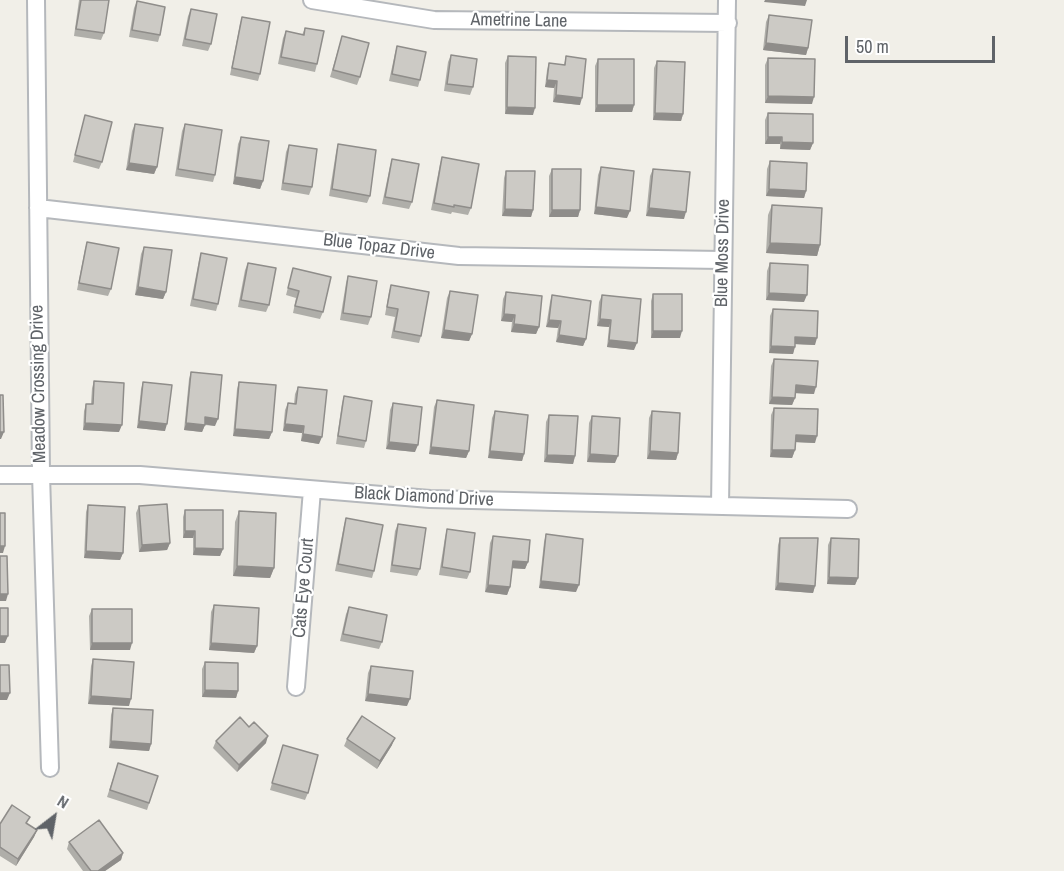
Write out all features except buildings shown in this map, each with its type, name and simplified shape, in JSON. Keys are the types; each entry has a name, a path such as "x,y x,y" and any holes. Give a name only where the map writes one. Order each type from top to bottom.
{"street":[{"name":"Meadow Crossing Drive","path":"36,0 41,474 50,768"},
{"name":"Ametrine Lane","path":"312,0 434,20 728,23"},
{"name":"Blue Moss Drive","path":"720,506 727,0"},
{"name":"Blue Topaz Drive","path":"38,208 459,256 722,260"},
{"name":"Black Diamond Drive","path":"0,475 140,475 430,500 848,509"},
{"name":"Cats Eye Court","path":"296,687 312,490"}]}
